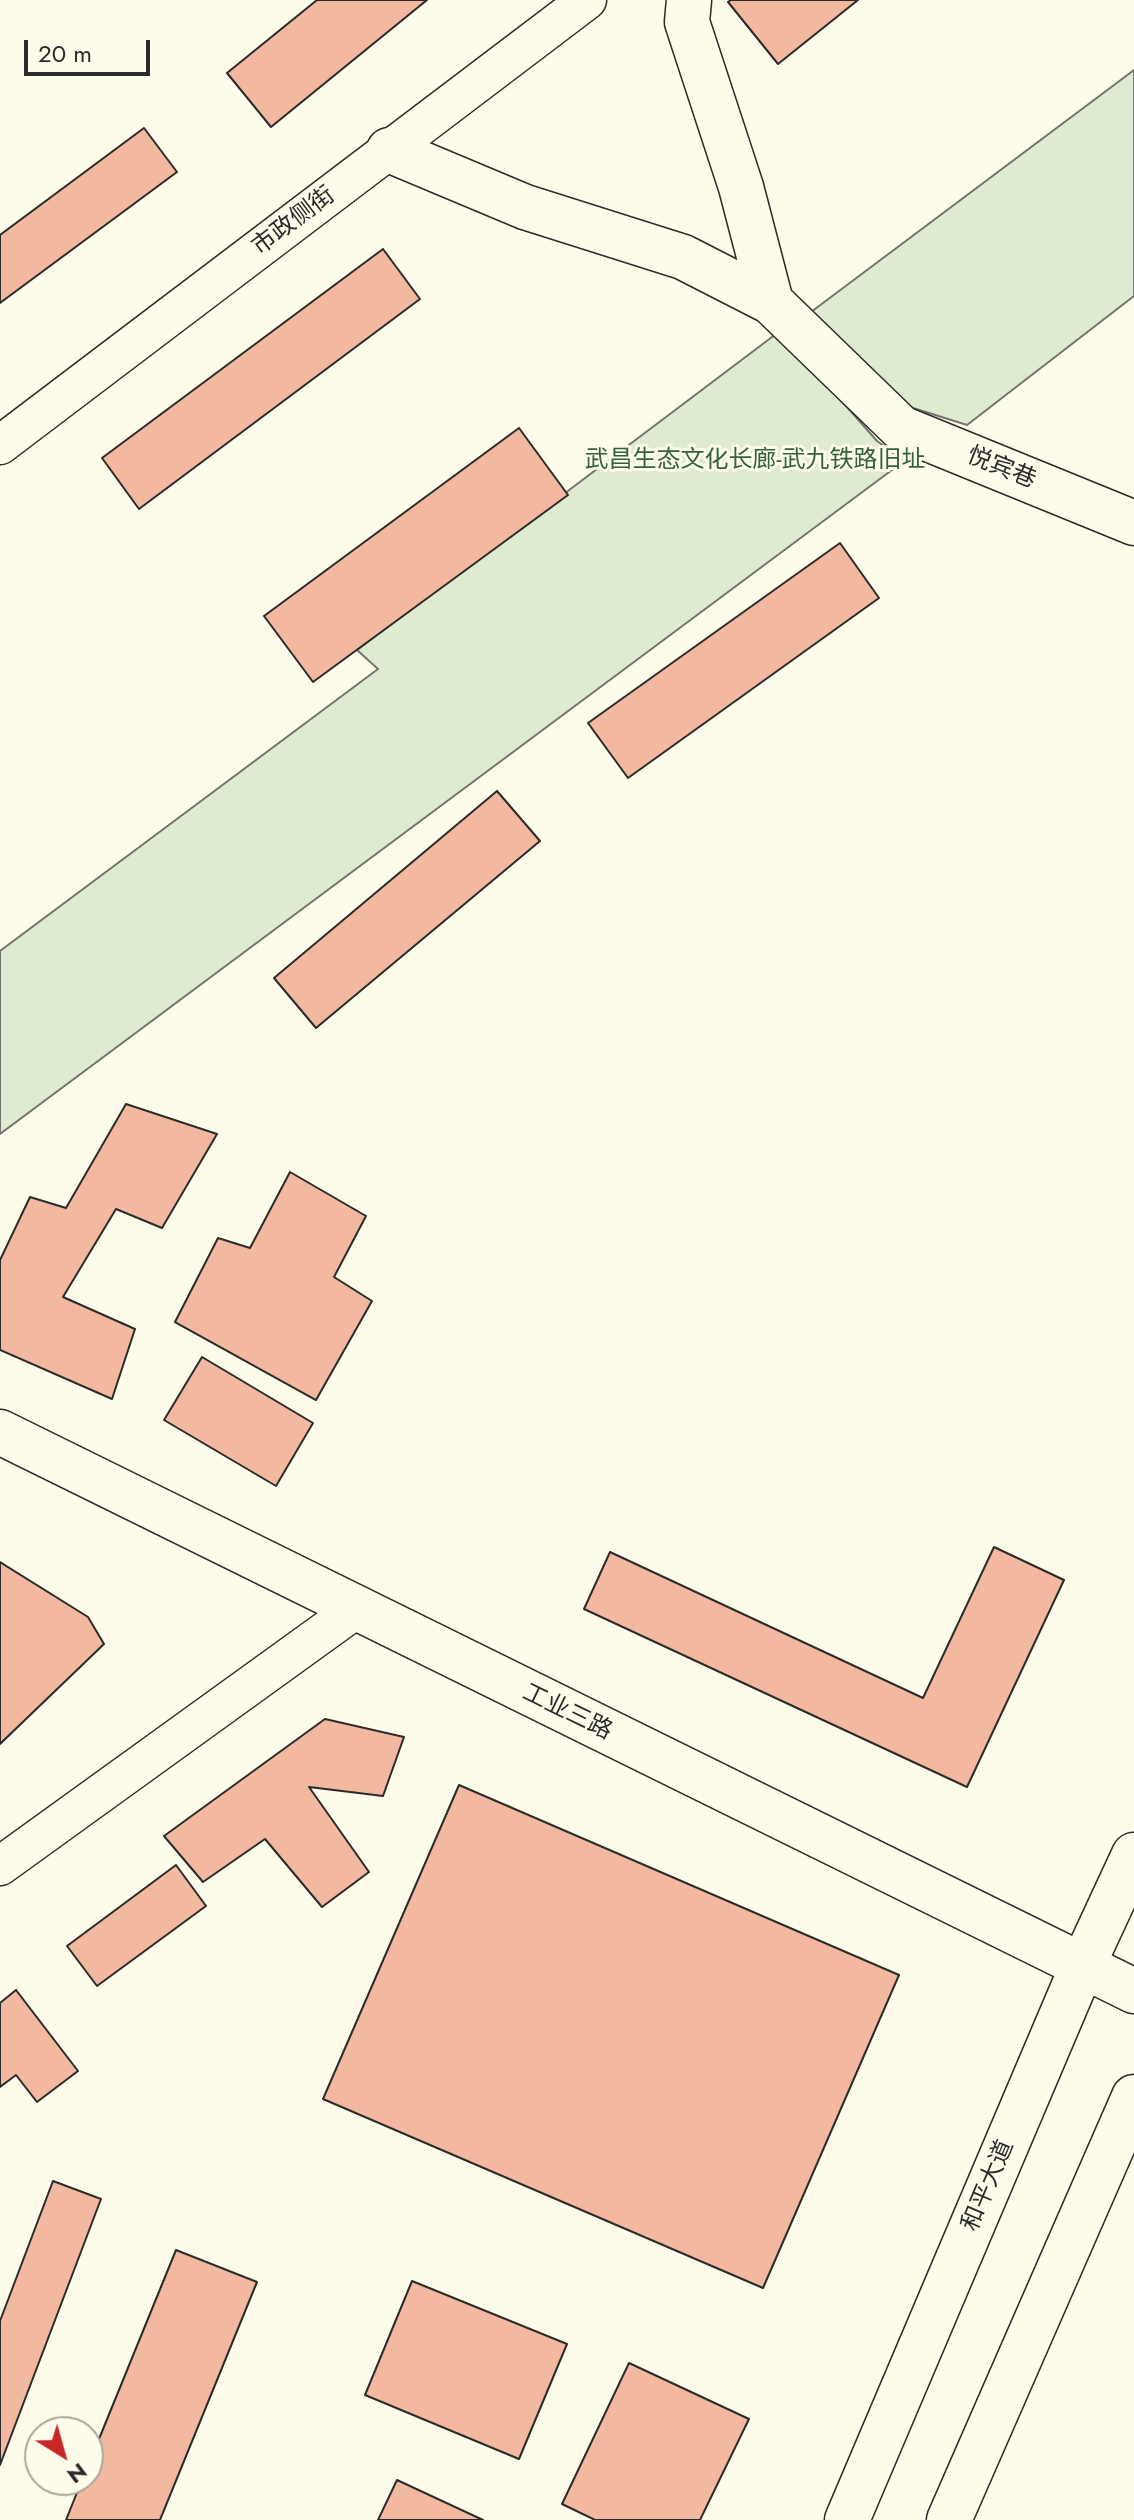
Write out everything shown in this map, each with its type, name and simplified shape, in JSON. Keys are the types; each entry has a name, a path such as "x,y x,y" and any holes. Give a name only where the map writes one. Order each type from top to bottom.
{"main road":[{"path":"689,0 687,22 741,187 771,302"},
{"path":"389,150 525,207 683,257 771,302"},
{"name":"悦宾巷","path":"771,302 901,428 1134,523"},
{"name":"工业三路","path":"0,1432 1134,1991"},
{"name":"和平大道","path":"847,2520 1082,1967 1134,1855"},
{"path":"949,2520 1134,2097"}],"street":[{"name":"市政侧街","path":"0,445 587,0"},
{"path":"0,1866 356,1609"}],"green space":[{"name":"武昌生态文化长廊-武九铁路旧址","path":"1134,70 1134,296 967,425 910,407 811,312"},
{"name":"武昌生态文化长廊-武九铁路旧址","path":"780,331 877,441 904,461 0,1134 0,951 378,669 357,650"}],"building":[{"path":"317,0 427,0 271,127 227,73"},
{"path":"858,0 778,64 728,2"},
{"path":"144,128 177,172 0,303 0,235"},
{"path":"383,249 420,299 139,509 102,458"},
{"path":"519,428 568,495 313,682 264,616"},
{"path":"840,543 879,598 628,778 588,723"},
{"path":"497,791 540,841 316,1028 274,978"},
{"path":"126,1104 217,1134 162,1228 116,1209 63,1297 135,1329 112,1399 0,1350 0,1260 30,1197 66,1208"},
{"path":"290,1172 366,1216 334,1277 372,1301 316,1400 175,1322 218,1238 250,1248"},
{"path":"202,1357 313,1423 276,1486 164,1420"},
{"path":"994,1547 1064,1580 967,1787 584,1609 610,1552 923,1698"},
{"path":"0,1562 88,1617 104,1644 0,1744"},
{"path":"325,1719 404,1737 383,1796 309,1787 369,1872 322,1907 265,1839 203,1882 164,1836"},
{"path":"459,1785 899,1975 763,2288 323,2099"},
{"path":"176,1865 206,1906 97,1986 67,1946"},
{"path":"16,1990 78,2071 37,2102 16,2075 0,2087 0,2003"},
{"path":"53,2181 101,2199 0,2465 0,2321"},
{"path":"176,2250 257,2282 160,2520 66,2520 76,2496 104,2496 104,2427"},
{"path":"412,2281 567,2344 519,2459 365,2395"},
{"path":"629,2363 749,2419 700,2520 595,2520 562,2504"},
{"path":"397,2480 483,2520 378,2520"}]}
